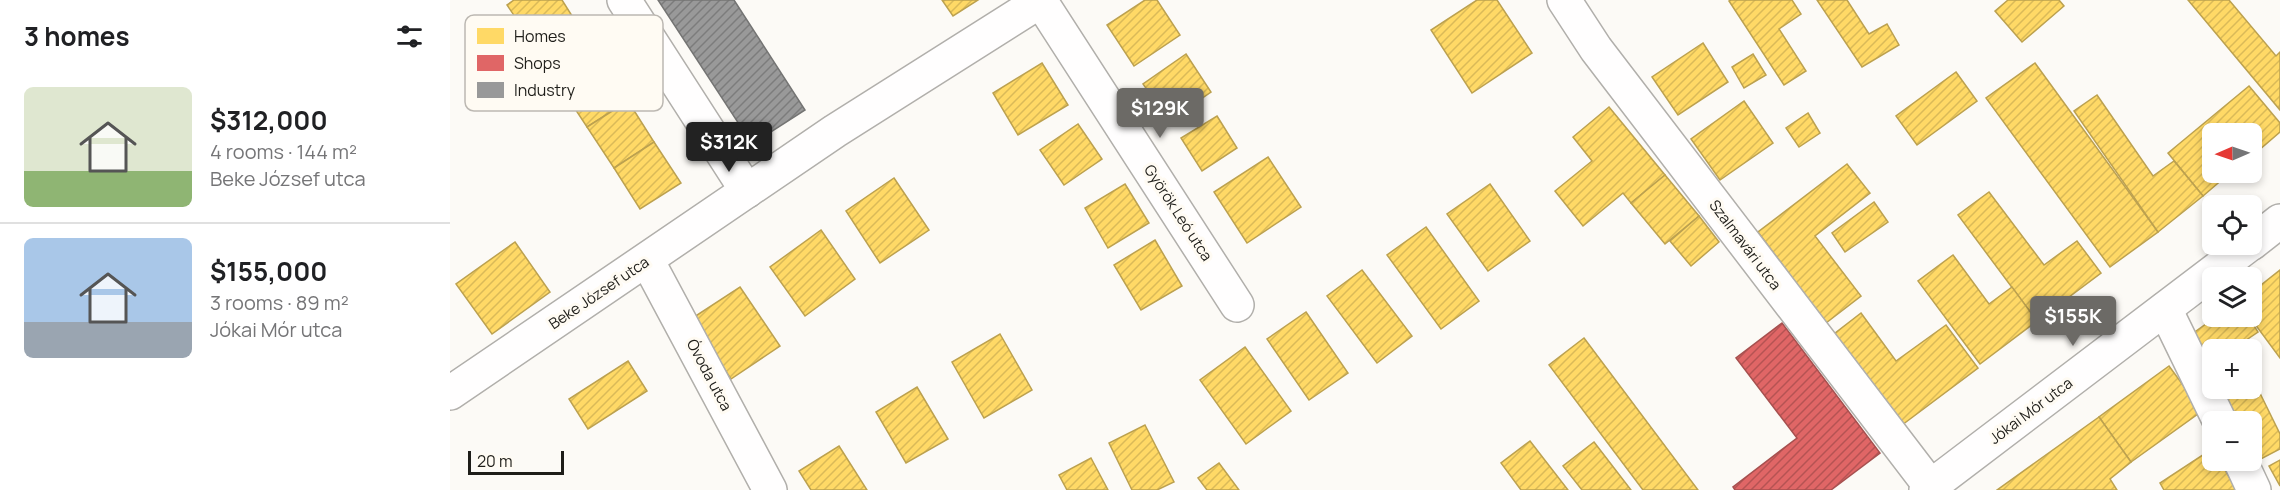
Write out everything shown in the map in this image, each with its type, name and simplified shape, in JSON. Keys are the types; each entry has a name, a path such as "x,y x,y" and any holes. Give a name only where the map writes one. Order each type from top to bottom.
{"street":[{"path":"624,0 634,15"},
{"name":"Beke József utca","path":"450,393 835,131 1041,0"},
{"name":"Györök Leó utca","path":"1041,0 1238,305"},
{"name":"Szalmavári utca","path":"1564,0 1603,58 1929,488"},
{"path":"663,61 747,191"},
{"name":"Jókai Mór utca","path":"2262,235 2280,221"},
{"name":"Jókai Mór utca","path":"1929,488 2236,255"},
{"name":"Óvoda utca","path":"647,260 770,490"},
{"path":"2165,309 2215,411"},
{"path":"2245,471 2254,490"}],"building: Homes":[{"path":"514,0 562,0 571,15 514,15 507,5"},
{"path":"942,0 978,0 953,16"},
{"path":"1145,0 1157,0 1180,35 1134,66 1107,25"},
{"path":"1477,0 1497,0 1532,53 1472,93 1431,30"},
{"path":"1792,0 1801,14 1779,29 1806,71 1784,85 1729,1"},
{"path":"1817,0 1847,0 1869,34 1887,24 1899,45 1862,67"},
{"path":"2008,0 2059,0 2064,6 2022,42 1995,11"},
{"path":"2188,0 2229,0 2276,56 2280,52 2280,110"},
{"path":"1703,43 1728,82 1678,115 1652,77"},
{"path":"1186,54 1211,92 1169,121 1143,84"},
{"path":"1753,54 1766,75 1744,88 1732,67"},
{"path":"1042,63 1068,105 1018,135 993,93"},
{"path":"2035,63 2158,232 2110,267 1986,98"},
{"path":"1956,72 1977,101 1917,145 1896,116"},
{"path":"2249,86 2280,123 2280,132 2262,147 2262,123 2204,123"},
{"path":"2097,95 2153,176 2174,161 2202,197 2158,232 2074,111"},
{"path":"1744,101 1773,143 1720,180 1691,139"},
{"path":"1609,107 1665,175 1631,203 1623,193 1583,226 1555,191 1592,161 1573,137"},
{"path":"576,111 612,111 587,127"},
{"path":"612,111 634,111 654,142 614,168 587,127"},
{"path":"1808,113 1820,133 1799,147 1786,128"},
{"path":"1217,116 1237,148 1202,171 1181,138"},
{"path":"1078,124 1102,159 1064,185 1040,150"},
{"path":"2202,125 2202,183 2218,183 2202,195 2168,153"},
{"path":"654,142 681,183 640,209 614,168"},
{"path":"1268,157 1301,207 1247,243 1214,192"},
{"path":"1847,164 1870,193 1815,236 1861,296 1826,323 1758,232"},
{"path":"1665,175 1699,216 1665,244 1631,203"},
{"path":"894,178 929,230 880,263 846,211"},
{"path":"1125,184 1149,223 1108,248 1085,208"},
{"path":"1490,184 1530,241 1488,271 1447,214"},
{"path":"1989,192 2044,265 2077,241 2101,273 2037,321 1958,215"},
{"path":"1874,202 1888,222 1845,252 1832,233"},
{"path":"1699,216 1719,242 1691,266 1670,241"},
{"path":"1426,227 1479,301 1441,329 1387,255"},
{"path":"821,230 855,279 805,316 770,267"},
{"path":"1155,240 1182,286 1141,310 1114,265"},
{"path":"515,242 550,292 492,334 456,284"},
{"path":"1953,255 1989,304 2012,287 2037,321 1980,364 1918,281"},
{"path":"1362,270 1412,336 1377,363 1327,296"},
{"path":"2280,270 2280,358 2257,327 2262,327 2262,284"},
{"path":"740,287 780,346 731,379 691,319"},
{"path":"1306,312 1348,373 1309,400 1267,339"},
{"path":"1861,313 1896,361 1946,325 1978,368 1902,425 1834,334"},
{"path":"2202,327 2255,327 2258,332 2248,339 2202,339 2202,354 2192,334"},
{"path":"1000,334 1032,390 984,418 952,362"},
{"path":"1584,338 1698,490 1643,490 1549,365"},
{"path":"1245,347 1291,411 1246,444 1200,380"},
{"path":"628,361 647,391 588,429 569,399"},
{"path":"2169,366 2202,411 2131,462 2099,417"},
{"path":"917,387 948,439 906,463 876,412"},
{"path":"2262,397 2280,434 2280,449 2262,458 2262,411 2232,411 2226,399"},
{"path":"2099,417 2131,462 2110,479 2117,490 1997,490"},
{"path":"1145,425 1174,482 1157,490 1132,490 1109,443"},
{"path":"1530,441 1568,490 1521,490 1501,463"},
{"path":"1594,442 1631,490 1582,490 1563,466"},
{"path":"839,446 867,490 811,490 799,471"},
{"path":"2202,456 2202,471 2226,471 2237,490 2164,490 2160,483"},
{"path":"1091,458 1108,490 1067,490 1059,475"},
{"path":"2280,460 2280,486 2269,466"},
{"path":"1219,463 1239,490 1207,490 1198,478"}],"building: Shops":[{"path":"1782,323 1880,453 1831,490 1735,490 1733,487 1797,438 1736,358"}],"building: Industry":[{"path":"658,0 734,0 805,110 752,144"}]}
